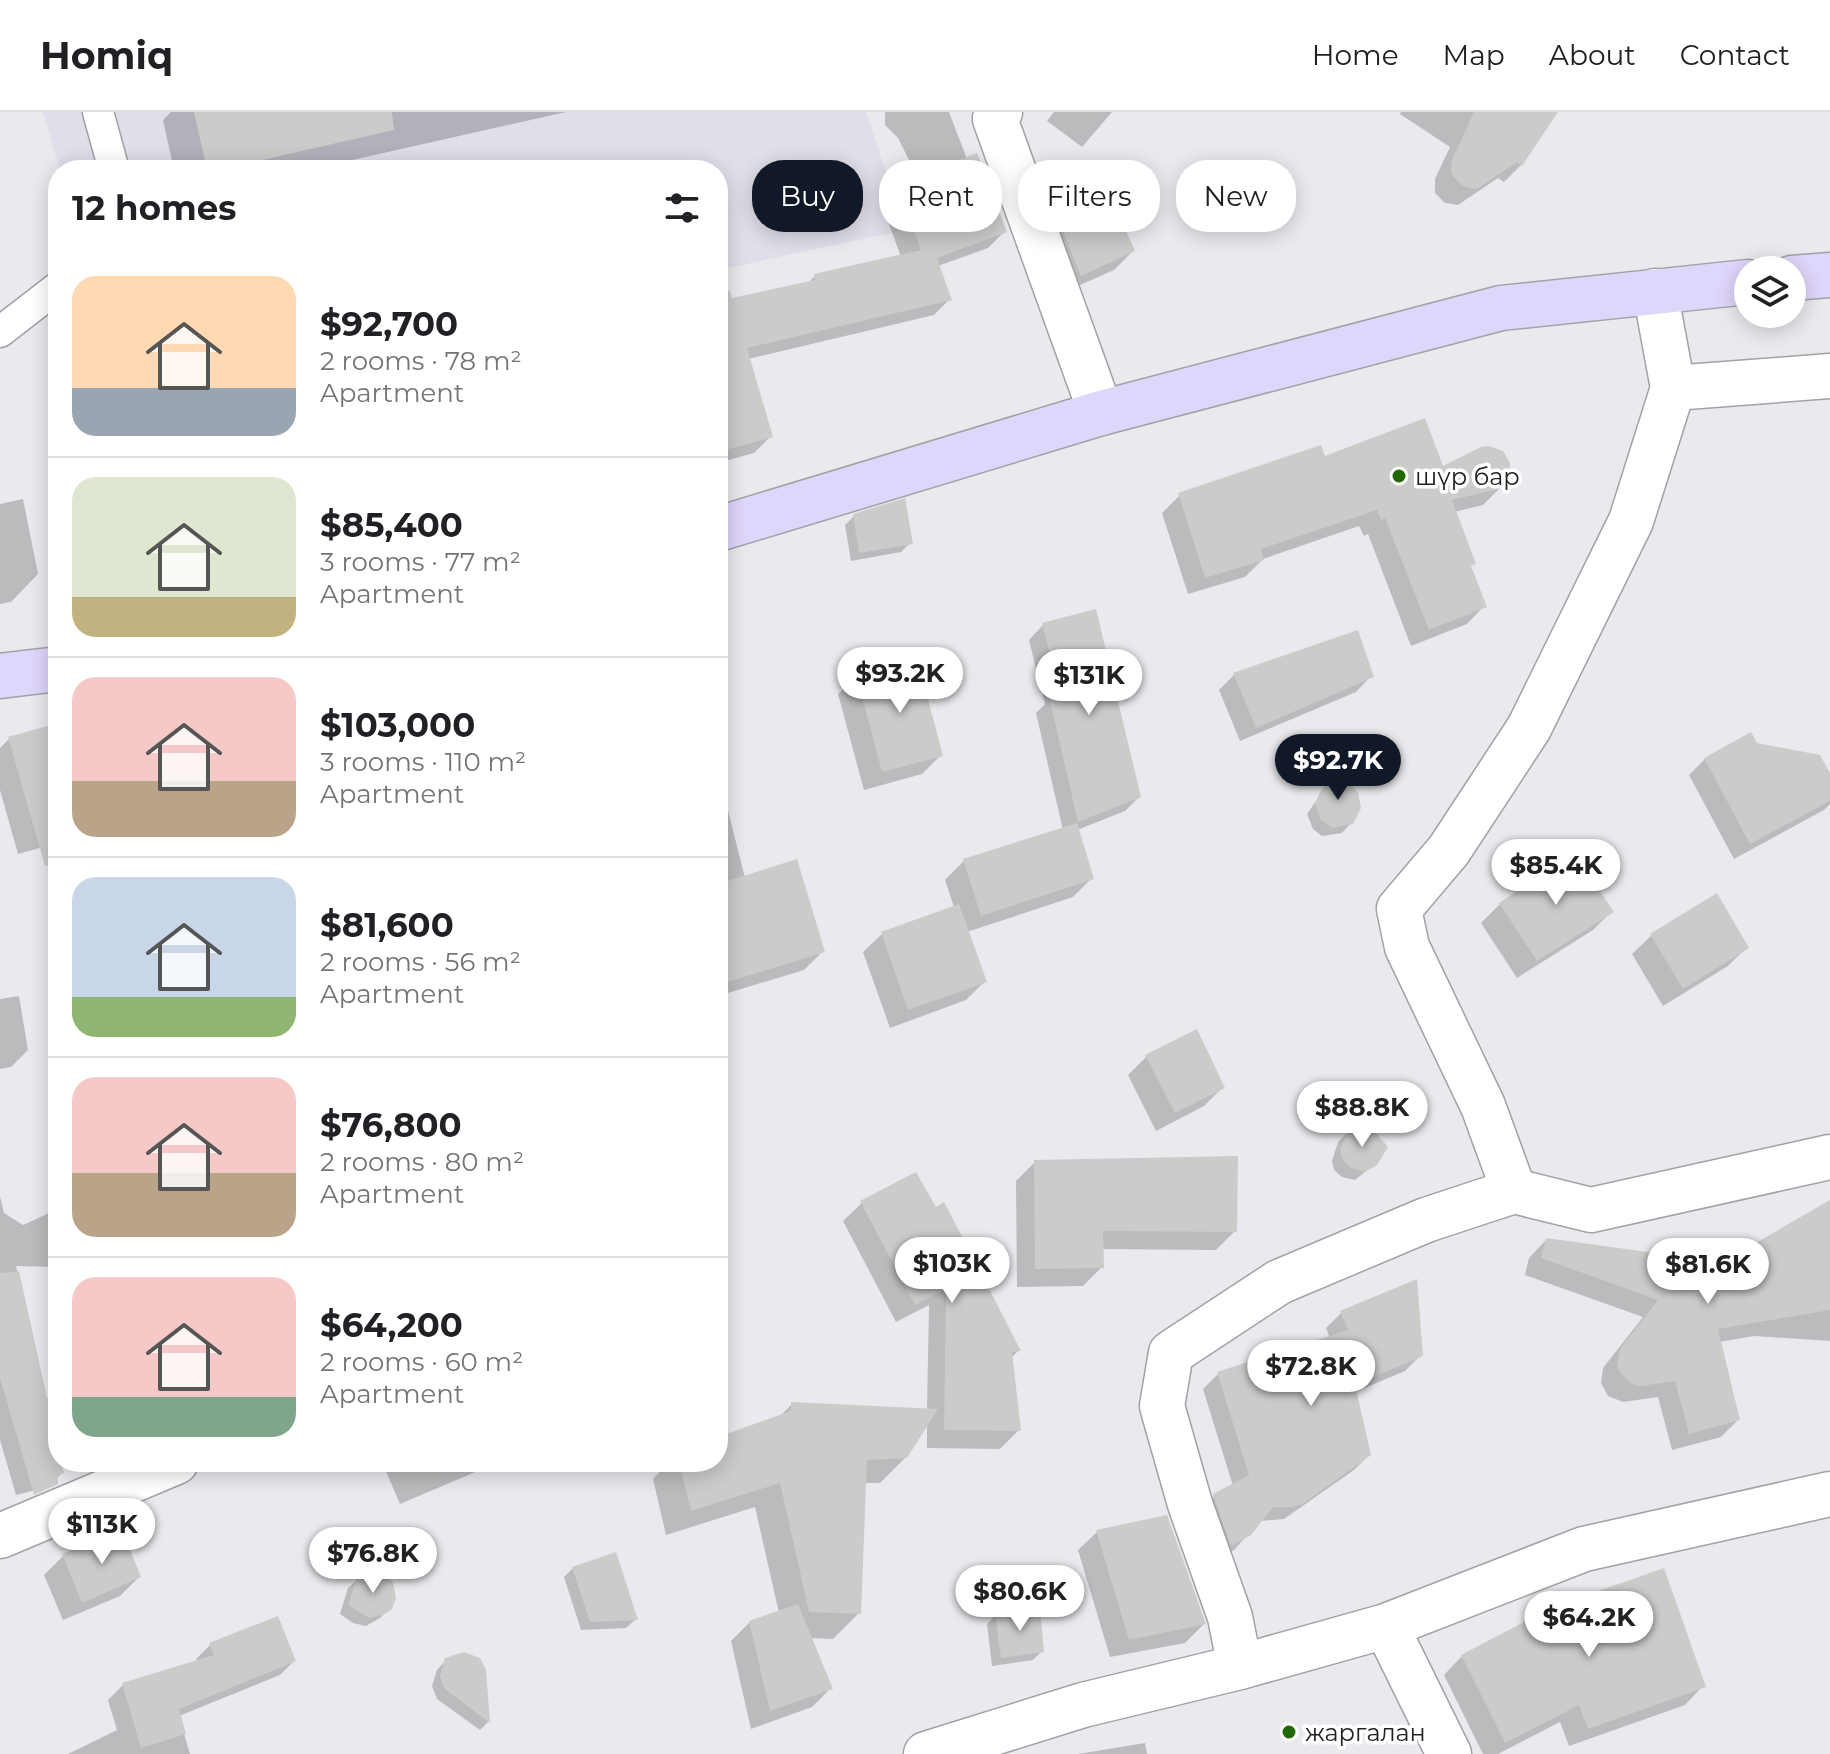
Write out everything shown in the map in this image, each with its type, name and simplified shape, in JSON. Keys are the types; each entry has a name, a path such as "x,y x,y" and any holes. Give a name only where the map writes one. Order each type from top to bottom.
{"main road":[{"path":"1806,277 1830,275"},
{"path":"728,526 1101,413 1501,308 1734,283"},
{"path":"0,676 48,670"}],"street":[{"path":"1000,112 995,119 1101,413"},
{"path":"1514,1191 1483,1106 1407,947 1399,909 1449,850 1529,728 1631,521 1673,388 1655,291"},
{"path":"1673,388 1830,376"},
{"path":"1240,1667 1230,1617 1190,1504 1162,1406 1171,1353 1279,1282 1426,1220 1514,1191 1591,1210 1830,1157"},
{"path":"0,1536 152,1472"},
{"path":"926,1754 1083,1705 1240,1667 1386,1626 1584,1549 1830,1494"},
{"path":"1386,1626 1449,1754"}],"lane":[{"path":"98,112 111,160"},
{"path":"0,332 48,295"}],"shaded area":[{"path":"43,112 866,112 882,160 879,160 879,232 896,232 728,268 728,160 57,160"}],"building":[{"path":"194,112 392,112 394,130 262,160 205,160"},
{"path":"1474,112 1558,112 1522,166 1517,162 1477,189 1462,186 1452,175 1451,168"},
{"path":"977,153 980,160 959,160"},
{"path":"1002,219 1007,232 937,258 952,300 747,348 773,437 728,449 728,291 732,298 815,280 814,274 921,250 914,232 1002,232"},
{"path":"1063,232 1126,232 1135,251 1081,276"},
{"path":"1425,418 1443,466 1489,446 1503,451 1510,463 1509,478 1503,488 1452,500 1476,564 1471,566 1487,607 1429,630 1385,518 1381,520 1377,510 1261,549 1264,560 1205,578 1178,493 1321,445 1325,456"},
{"path":"905,498 913,544 859,553 853,514"},
{"path":"1096,609 1141,797 1078,822 1049,697 1060,695 1042,623"},
{"path":"1358,630 1374,677 1256,728 1233,673"},
{"path":"917,658 943,756 882,772 856,674"},
{"path":"48,726 48,866 45,866 8,737"},
{"path":"1751,732 1757,743 1820,755 1830,773 1830,801 1750,844 1704,758"},
{"path":"1339,769 1358,793 1361,808 1353,824 1332,828 1321,820 1315,804 1320,792"},
{"path":"1077,823 1094,879 981,916 963,859"},
{"path":"1573,852 1614,912 1537,961 1499,903"},
{"path":"797,859 825,952 728,982 728,881"},
{"path":"1717,893 1749,948 1683,989 1650,934"},
{"path":"959,904 987,982 908,1010 881,932"},
{"path":"1197,1029 1225,1088 1175,1113 1145,1055"},
{"path":"1365,1127 1375,1132 1388,1147 1377,1165 1365,1172 1351,1168 1343,1161 1340,1150 1347,1131"},
{"path":"1238,1156 1237,1232 1103,1231 1104,1268 1035,1269 1034,1160"},
{"path":"916,1172 936,1207 944,1202 969,1250 988,1267 980,1271 1021,1351 1012,1352 1021,1431 944,1430 946,1289 915,1305 860,1201"},
{"path":"1830,1200 1830,1310 1718,1329 1740,1420 1689,1434 1675,1381 1641,1386 1632,1384 1620,1373 1617,1365 1620,1349 1658,1300 1541,1258 1546,1238 1691,1258 1703,1242 1709,1270"},
{"path":"19,1271 48,1398 48,1472 64,1473 58,1475 58,1484 34,1495 0,1378 0,1273"},
{"path":"1417,1279 1423,1356 1355,1385 1371,1455 1301,1505 1273,1507 1251,1535 1231,1546 1213,1494 1249,1475 1217,1372 1348,1330 1340,1311"},
{"path":"791,1402 938,1409 907,1458 867,1460 861,1614 809,1612 780,1483 691,1511 681,1472 728,1472 728,1433 791,1411"},
{"path":"1167,1515 1206,1624 1129,1640 1096,1530"},
{"path":"121,1528 141,1577 82,1603 62,1554"},
{"path":"616,1552 638,1620 590,1622 572,1567"},
{"path":"1664,1568 1706,1687 1588,1729 1579,1705 1505,1743 1461,1655 1553,1607"},
{"path":"374,1572 385,1574 393,1583 396,1598 392,1609 369,1618 348,1605 357,1577"},
{"path":"798,1604 833,1689 770,1711 749,1621"},
{"path":"1040,1608 1044,1652 1001,1658 995,1613"},
{"path":"278,1616 296,1661 179,1709 186,1734 141,1748 122,1683 214,1655 209,1643"},
{"path":"464,1652 480,1658 486,1670 490,1723 446,1690 442,1683 440,1676 445,1658"}],"place":[{"name":"шүр бар","path":"1399,476"},
{"name":"жаргалан","path":"1289,1732"}]}
